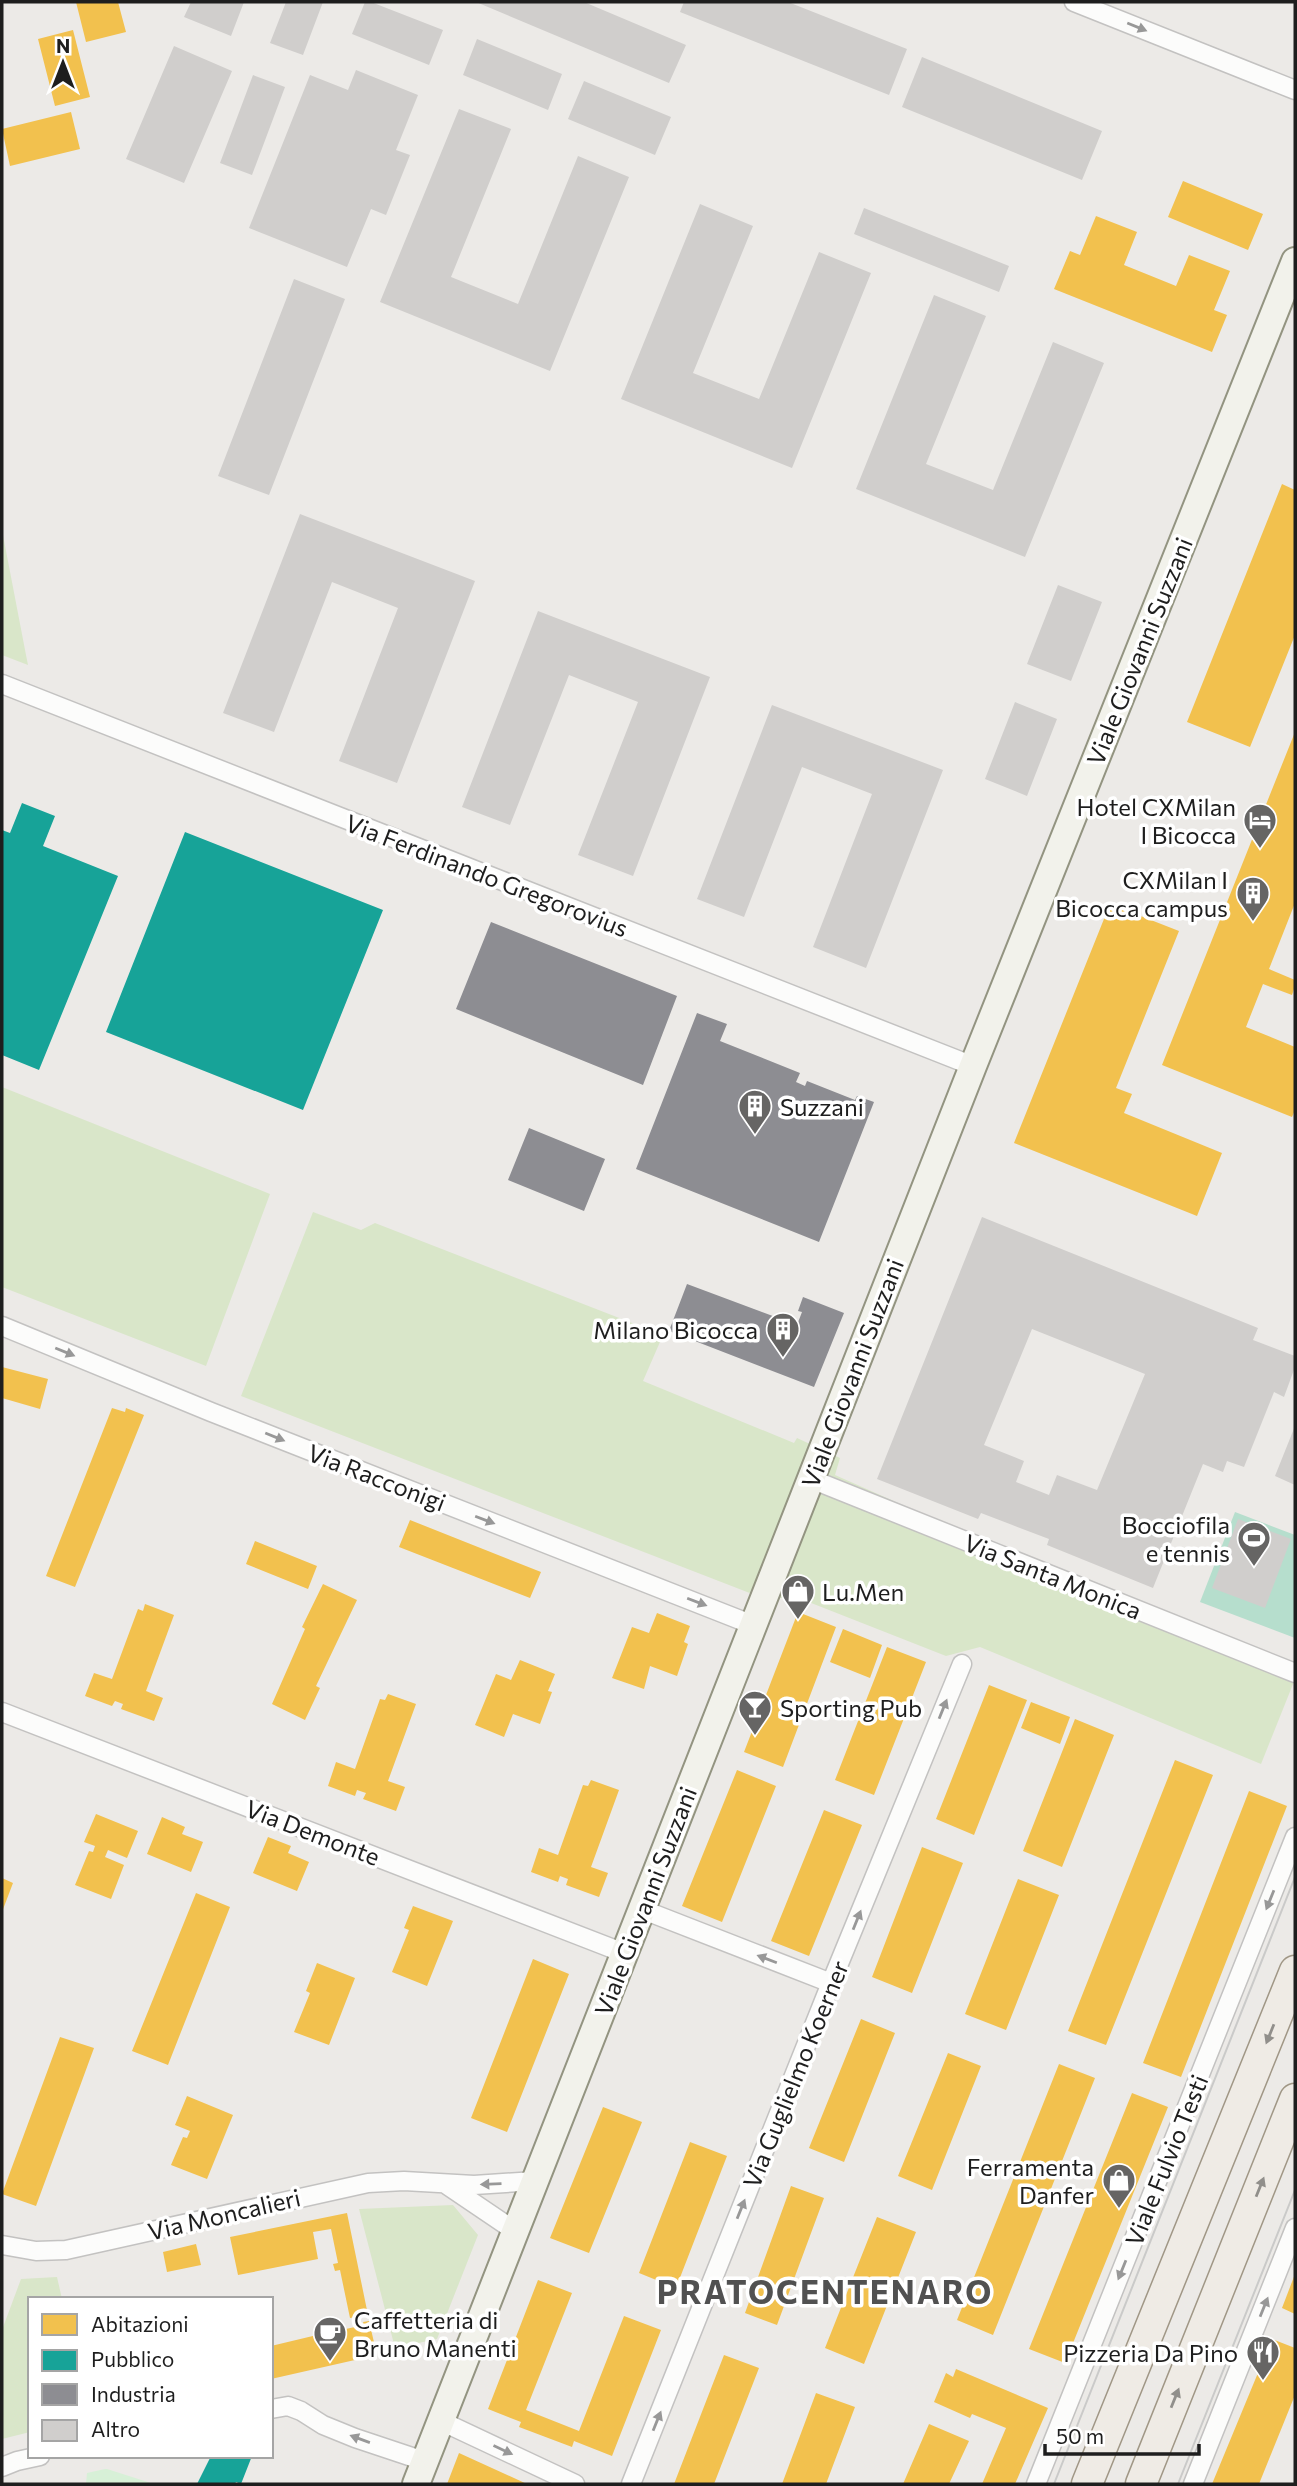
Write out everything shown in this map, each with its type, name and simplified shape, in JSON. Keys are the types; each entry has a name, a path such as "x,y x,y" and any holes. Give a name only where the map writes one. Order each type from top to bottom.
{"main road":[{"name":"Viale Fulvio Testi","path":"1087,2484 1295,1971"},
{"path":"1141,2484 1295,2099"}],"street":[{"path":"1074,2 1295,90"},
{"name":"Viale Giovanni Suzzani","path":"420,2473 973,1066 1295,263"},
{"name":"Via Ferdinando Gregorovius","path":"2,684 973,1066"},
{"name":"Via Racconigi","path":"2,1326 199,1407 753,1625"},
{"name":"Via Santa Monica","path":"811,1479 1295,1673"},
{"name":"Via Guglielmo Koerner","path":"631,2484 962,1664"},
{"name":"Via Demonte","path":"2,1712 624,1953"},
{"name":"Viale Fulvio Testi","path":"1036,2484 1295,1837"},
{"path":"641,1909 831,1983"},
{"name":"Via Moncalieri","path":"2,2245 36,2251 66,2250 351,2186 404,2181 447,2185 534,2181"},
{"name":"Via Moncalieri","path":"447,2185 515,2231"},
{"path":"1193,2484 1295,2228"},
{"path":"279,2407 346,2434 420,2473"},
{"path":"441,2421 575,2484"},
{"path":"2,2468 31,2458"}],"green space":[{"path":"2,530 26,655 28,665 2,655"},
{"path":"2,1087 270,1194 206,1366 2,1287"},
{"path":"313,1212 361,1230 375,1223 663,1335 643,1381 794,1443 797,1438 840,1458 835,1475 1295,1679 1261,1764 980,1647 946,1656 801,1599 760,1597 241,1396"},
{"name":"Bocciofila e tennis","path":"1235,1512 1295,1535 1295,1638 1200,1602"},
{"path":"453,2205 478,2235 437,2339 395,2348 359,2209"},
{"path":"57,2277 62,2297 28,2297 28,2432 2,2439 2,2330 21,2279"},
{"path":"107,2469 154,2484 86,2484 87,2473"}],"building: Abitazioni":[{"path":"76,2 118,2 126,32 86,42"},
{"path":"73,30 90,97 55,106 38,39"},
{"path":"71,112 80,149 10,166 2,129"},
{"path":"1183,181 1263,214 1248,250 1168,217"},
{"path":"1096,216 1137,232 1124,265 1176,286 1189,255 1230,271 1214,310 1227,315 1212,352 1054,289 1070,251 1080,255"},
{"path":"1282,484 1295,490 1295,635 1250,747 1187,722"},
{"name":"CXMilan I Bicocca campus","path":"1295,732 1295,903 1269,969 1295,980 1295,986 1292,995 1263,984 1246,1027 1295,1047 1295,1110 1292,1117 1162,1065"},
{"path":"1110,904 1179,931 1116,1088 1132,1094 1124,1113 1222,1153 1197,1216 1014,1143"},
{"path":"2,1367 48,1379 40,1409 2,1398"},
{"path":"112,1408 125,1412 126,1408 144,1415 75,1587 46,1576"},
{"path":"410,1520 541,1572 530,1598 399,1547"},
{"path":"255,1541 317,1566 308,1589 246,1564"},
{"path":"323,1584 357,1600 316,1686 320,1688 305,1720 272,1704 305,1629 302,1627"},
{"path":"145,1604 174,1615 146,1691 163,1698 154,1721 121,1709 123,1704 115,1701 112,1706 85,1696 94,1673 112,1679 138,1609 143,1611"},
{"path":"798,1612 836,1627 783,1767 744,1752"},
{"path":"657,1613 690,1626 684,1642 688,1644 677,1676 650,1666 644,1689 612,1678 632,1627 649,1633"},
{"path":"843,1629 882,1645 870,1678 830,1662"},
{"path":"887,1647 926,1662 874,1795 835,1780"},
{"path":"520,1660 555,1674 548,1691 552,1692 540,1724 513,1714 504,1737 475,1725 496,1674 511,1680"},
{"path":"989,1685 1027,1700 974,1835 936,1819"},
{"path":"388,1694 416,1704 388,1781 405,1787 396,1811 363,1799 366,1793 357,1790 355,1796 328,1786 336,1762 355,1769 380,1699 385,1700"},
{"path":"1031,1702 1070,1717 1060,1744 1021,1728"},
{"path":"1075,1719 1114,1735 1062,1867 1023,1851"},
{"path":"1175,1760 1213,1775 1106,2045 1068,2031"},
{"path":"737,1770 776,1786 722,1922 682,1906"},
{"path":"591,1780 619,1790 591,1867 608,1873 599,1897 566,1885 568,1879 560,1876 558,1882 531,1872 539,1848 558,1855 583,1785 588,1786"},
{"path":"1249,1791 1287,1806 1181,2077 1143,2063"},
{"path":"824,1810 862,1825 809,1956 771,1941"},
{"path":"96,1814 138,1831 127,1858 108,1850 105,1857 124,1865 111,1899 75,1885 89,1851 93,1852 95,1846 84,1842"},
{"path":"162,1817 185,1827 182,1834 203,1842 191,1872 147,1854"},
{"path":"268,1837 291,1846 288,1853 309,1862 297,1891 253,1873"},
{"path":"922,1847 963,1863 912,1993 872,1977"},
{"path":"2,1878 13,1883 2,1912"},
{"path":"1018,1879 1059,1895 1006,2030 965,2014"},
{"path":"196,1893 230,1907 168,2065 132,2051"},
{"path":"413,1906 453,1921 427,1986 392,1972 409,1930 404,1928"},
{"path":"533,1959 569,1974 507,2132 471,2118"},
{"path":"317,1963 355,1978 329,2045 294,2032 310,1993 306,1991"},
{"path":"861,2019 895,2033 844,2162 809,2148"},
{"path":"60,2037 94,2048 36,2206 2,2194"},
{"path":"948,2053 981,2066 932,2190 898,2176"},
{"path":"1059,2064 1095,2078 993,2335 957,2320"},
{"path":"1132,2093 1168,2107 1065,2363 1029,2349"},
{"path":"187,2096 233,2115 207,2179 171,2165 183,2137 187,2138 190,2131 175,2125"},
{"path":"603,2107 642,2122 589,2253 550,2238"},
{"path":"690,2142 727,2156 676,2288 639,2273"},
{"path":"791,2186 824,2198 777,2325 745,2313"},
{"path":"347,2213 368,2315 350,2318 340,2270 335,2271 333,2264 338,2263 331,2229 313,2232 318,2259 238,2275 230,2237"},
{"path":"877,2217 916,2232 864,2364 825,2348"},
{"path":"196,2244 201,2265 167,2272 163,2252"},
{"path":"1295,2274 1295,2314 1282,2308"},
{"path":"538,2280 572,2293 526,2410 579,2431 624,2316 661,2330 612,2456 574,2441 572,2447 519,2427 521,2422 488,2409"},
{"path":"369,2321 377,2355 273,2379 273,2346 317,2335 315,2326 329,2322 332,2332 364,2325 363,2322"},
{"path":"1272,2339 1295,2348 1295,2395 1259,2484 1212,2484"},
{"path":"724,2355 759,2368 714,2484 674,2484"},
{"path":"956,2369 1048,2408 1015,2484 982,2484 1006,2428 972,2414 970,2418 934,2402 946,2373 953,2377"},
{"path":"816,2393 855,2407 826,2484 782,2484"},
{"path":"929,2424 969,2441 949,2484 903,2484"},
{"path":"459,2453 527,2484 447,2484"}],"building: Pubblico":[{"path":"22,803 55,816 43,846 118,876 39,1070 2,1055 2,830 10,833"},
{"path":"185,832 383,910 303,1110 106,1032"},
{"path":"210,2458 251,2458 241,2484 197,2484"}],"building: Industria":[{"path":"491,922 677,996 643,1085 456,1009"},
{"name":"Suzzani","path":"697,1013 727,1024 720,1041 800,1073 796,1082 805,1086 807,1081 855,1100 857,1096 874,1102 819,1242 636,1169"},
{"path":"529,1128 605,1159 584,1211 508,1180"},
{"name":"Milano Bicocca","path":"687,1284 797,1325 802,1312 798,1311 803,1297 844,1313 814,1387 669,1331"}],"building: Altro":[{"path":"191,2 244,2 231,36 184,17"},
{"path":"286,2 323,2 303,55 270,43"},
{"path":"365,2 443,30 429,65 352,34"},
{"path":"476,2 584,2 686,45 669,83"},
{"path":"684,2 788,2 907,49 889,95 680,12"},
{"path":"477,39 562,74 548,110 463,75"},
{"path":"174,46 232,71 184,183 126,159"},
{"path":"922,57 1102,131 1082,180 902,107"},
{"path":"356,70 418,95 396,150 410,155 386,215 371,209 347,267 249,228 310,75 348,90"},
{"path":"253,75 285,87 252,175 220,163"},
{"path":"584,81 671,117 655,155 568,119"},
{"path":"459,109 511,129 451,277 518,304 578,156 629,177 550,371 380,302"},
{"path":"700,204 753,226 693,373 759,399 819,252 871,273 792,468 621,399"},
{"path":"864,208 1009,266 999,292 854,234"},
{"path":"294,279 345,299 269,495 218,476"},
{"path":"934,295 986,316 926,464 993,490 1053,342 1104,363 1025,557 856,489"},
{"path":"300,514 475,581 397,783 339,761 398,608 332,582 274,732 223,713"},
{"path":"1058,585 1102,602 1071,681 1027,664"},
{"path":"538,611 710,677 633,876 578,855 638,702 569,675 510,825 462,807"},
{"path":"1015,702 1057,719 1027,796 985,779"},
{"path":"772,705 943,770 866,968 813,947 872,794 802,767 744,917 697,899"},
{"path":"982,1217 1258,1328 1253,1340 1295,1356 1295,1367 1284,1397 1274,1392 1244,1467 1227,1461 1223,1472 1203,1464 1153,1588 1047,1545 1049,1539 981,1513 978,1519 877,1479","holes":["1032,1329 1145,1374 1097,1490 1057,1475 1049,1495 1016,1482 1024,1461 984,1445"]},
{"path":"1295,1426 1295,1485 1275,1476"},
{"path":"1238,1519 1291,1539 1265,1608 1212,1588"}],"tram line":[{"path":"1054,2484 1295,1877"},
{"path":"1178,2484 1295,2190"}],"place":[{"name":"Hotel CXMilan I Bicocca","path":"1260,850"},
{"name":"CXMilan I Bicocca campus","path":"1253,923"},
{"name":"Suzzani","path":"755,1136"},
{"name":"Milano Bicocca","path":"783,1359"},
{"name":"Bocciofila e tennis","path":"1254,1568"},
{"name":"Lu.Men","path":"798,1621"},
{"name":"Sporting Pub","path":"755,1737"},
{"name":"Ferramenta Danfer","path":"1119,2210"},
{"name":"Caffetteria di Bruno Manenti","path":"330,2363"},
{"name":"Pizzeria Da Pino","path":"1263,2382"}],"district":[{"name":"PRATOCENTENARO","path":"825,2291"}]}
